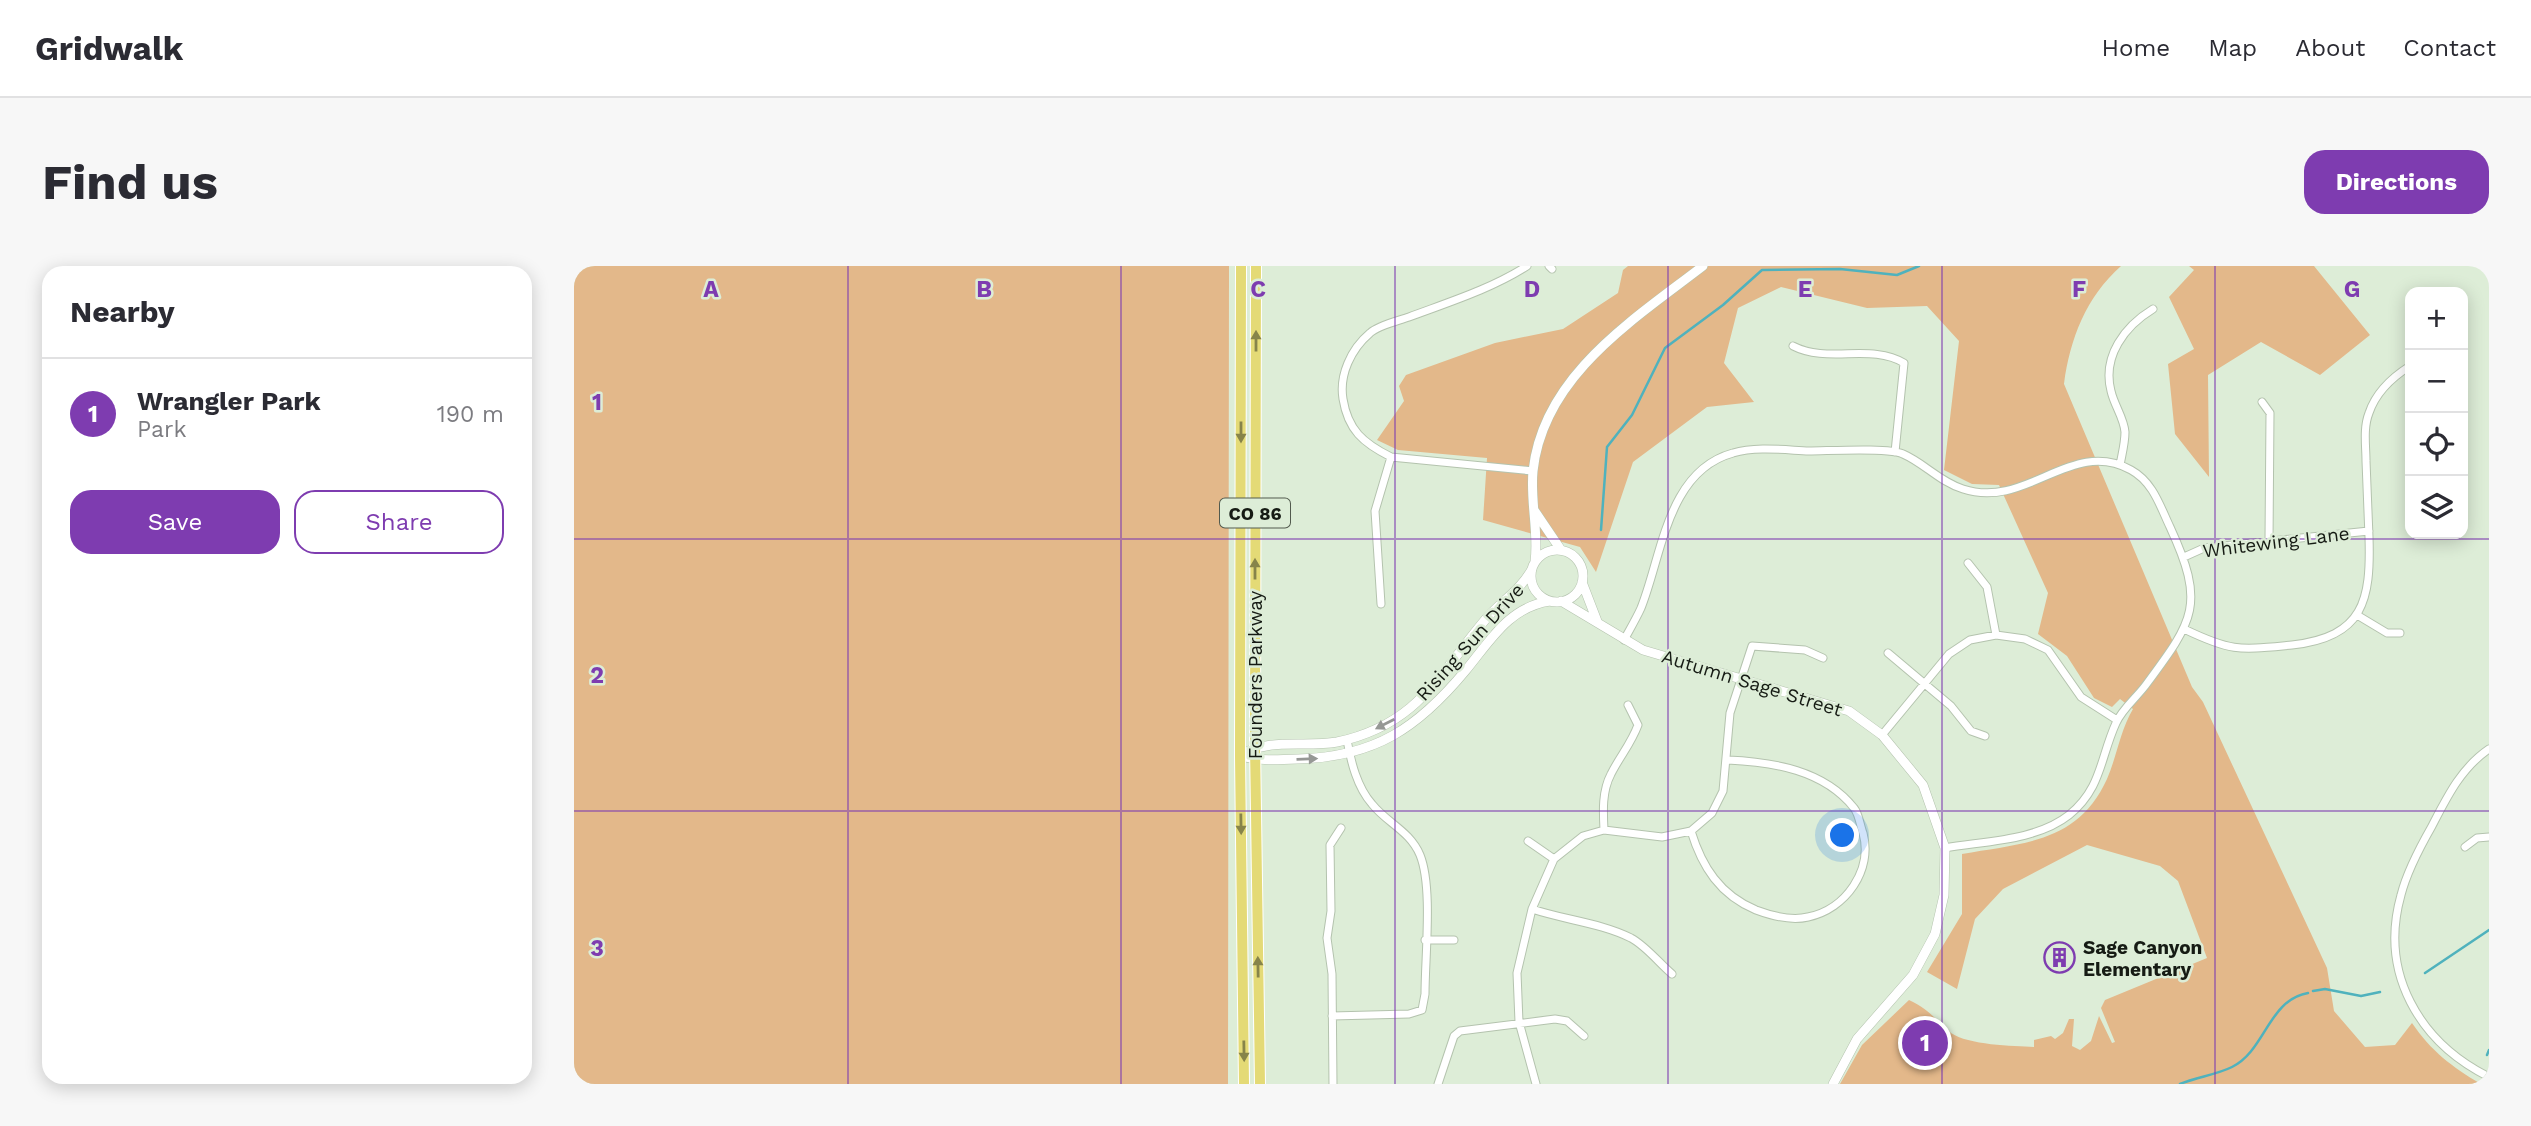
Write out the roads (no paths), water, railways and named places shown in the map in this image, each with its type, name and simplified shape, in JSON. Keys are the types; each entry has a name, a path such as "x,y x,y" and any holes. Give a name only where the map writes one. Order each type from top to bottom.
{"highway":[{"name":"Founders Parkway","path":"1241,266 1240,755 1244,1084"},
{"name":"Founders Parkway","path":"1256,266 1255,760 1259,1084"}],"street":[{"path":"1527,266 1504,281 1371,331 1349,359 1341,384 1345,412 1354,433 1370,447 1391,457 1533,471"},
{"path":"1582,582 1574,594 1561,601 1550,601 1534,589 1533,471 1551,410 1576,372 1703,266"},
{"path":"2120,465 2125,434 2111,393 2109,369 2117,345 2129,326 2153,309"},
{"path":"1793,346 1810,355 1891,355 1904,363 1895,452"},
{"path":"2184,629 2217,645 2239,650 2327,639 2357,615 2369,586 2367,416 2386,383 2405,370"},
{"path":"2262,402 2270,413 2270,541"},
{"path":"1625,640 1641,608 1675,507 1689,484 1708,466 1732,453 1758,450 1900,452 1946,482 1965,490 1987,493 2016,490 2085,461 2120,465 2134,471 2153,491 2184,556 2192,593 2184,629 2117,720 2099,778 2069,815 2032,833 1945,848"},
{"path":"1381,604 1375,511 1391,457"},
{"path":"1534,509 1561,550"},
{"name":"Whitewing Lane","path":"2184,556 2204,548 2369,531"},
{"path":"1533,566 1546,552 1561,550 1569,553 1581,565 1582,582 1589,606 1598,623"},
{"path":"1968,564 1987,587 1996,635"},
{"name":"Rising Sun Drive","path":"1255,745 1322,745 1347,740 1401,716 1429,693 1485,620 1519,587 1533,566"},
{"name":"Rising Sun Drive","path":"1240,755 1255,760 1331,758 1365,751 1399,734 1434,707 1496,632 1513,616 1530,605 1550,601"},
{"name":"Autumn Sage Street","path":"1561,601 1625,640 1655,654 1849,711 1882,735 1923,785 1945,848 1944,895 1935,934 1919,967 1857,1040 1833,1084"},
{"path":"2357,615 2387,633 2400,633"},
{"path":"1882,735 1924,682 1959,645 1996,635 2025,639 2048,650 2081,697 2117,720"},
{"path":"1536,1084 1519,1022 1517,973 1532,909 1554,859 1583,836 1604,830 1662,837 1691,831 1712,813 1723,791 1728,760 1730,713 1750,650 1758,644 1805,650 1822,659"},
{"path":"1888,653 1951,706 1971,732 1985,736"},
{"path":"1604,830 1603,804 1610,776 1630,746 1637,724 1628,705"},
{"path":"1332,1016 1409,1014 1422,1010 1426,876 1419,853 1406,833 1372,805 1357,779 1347,740"},
{"path":"1240,755 1255,745"},
{"path":"2489,749 2465,770 2428,833 2401,894 2396,926 2396,956 2413,1009 2444,1048 2466,1065 2489,1077"},
{"path":"1691,831 1700,859 1715,881 1739,903 1776,917 1808,917 1839,904 1862,874 1865,842 1856,810 1835,789 1806,773 1764,762 1728,760"},
{"path":"1333,1084 1332,974 1327,938 1331,911 1330,845 1341,828"},
{"path":"2465,847 2477,838 2489,837"},
{"path":"1528,841 1554,859"},
{"path":"1532,909 1567,921 1601,926 1634,939 1672,974"},
{"path":"1425,940 1454,940"},
{"path":"1438,1084 1454,1036 1460,1031 1519,1022 1567,1021 1584,1036"}],"waterway":[{"path":"1601,530 1607,447 1632,415 1665,348 1723,305 1762,270 1840,269 1897,275 1919,266"},
{"path":"2425,973 2489,930"},
{"path":"2313,991 2325,989 2361,996 2380,992"},
{"path":"2180,1084 2232,1067 2253,1049 2284,1005 2295,997 2308,993"},
{"path":"2487,1055 2489,1050"}],"place":[{"name":"Sage Canyon Elementary","path":"2060,958"},
{"name":"Wrangler Park","path":"1925,1043"}]}
